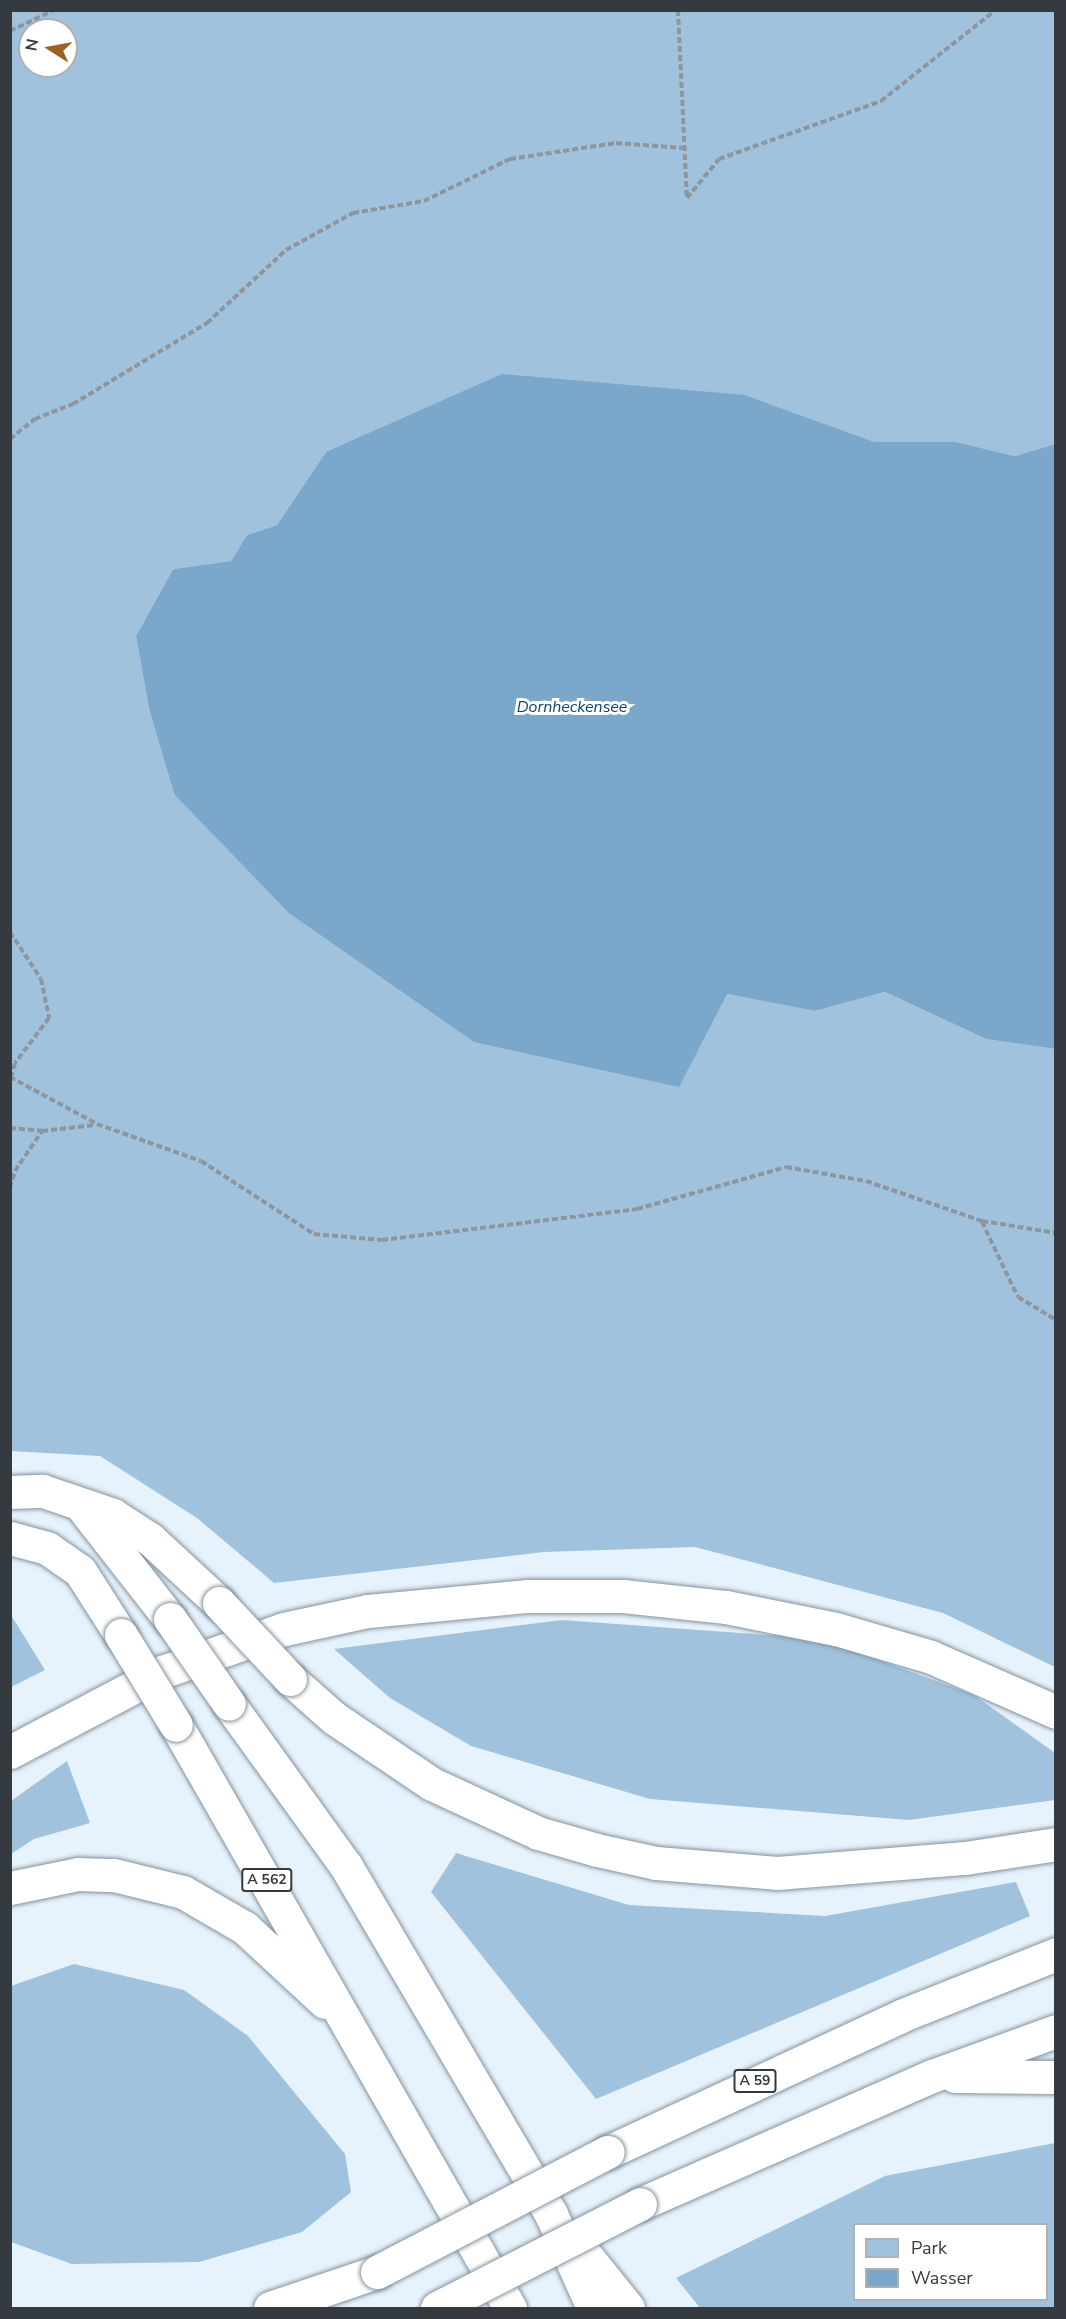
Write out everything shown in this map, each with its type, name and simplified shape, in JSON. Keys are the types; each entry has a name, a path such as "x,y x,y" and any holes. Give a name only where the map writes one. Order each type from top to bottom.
{"highway":[{"path":"10,1492 58,1495 113,1515 150,1539 219,1603 290,1679 334,1718 432,1784 538,1833 626,1857 777,1873 965,1858 1056,1844"},
{"path":"58,1495 85,1510 105,1531 346,1866 551,2214 594,2308"},
{"name":"A 562","path":"10,1538 47,1548 80,1571 176,1725 358,2035 510,2308"},
{"path":"10,1752 162,1672 273,1632 368,1611 528,1596 657,1599 836,1629 931,1657 1056,1712"},
{"path":"10,1888 78,1874 114,1875 183,1892 245,1928 358,2035"},
{"name":"A 59","path":"315,2308 377,2272 608,2152 903,2015 1056,1954"},
{"path":"437,2308 640,2204 932,2076 1056,2031"},
{"path":"932,2076 1056,2077"},
{"path":"551,2214 628,2308"},
{"path":"270,2308 377,2272"}],"path":[{"path":"10,31 54,10"},
{"path":"678,10 687,198 718,159 881,101 996,10"},
{"path":"10,440 35,419 73,404 207,323 286,250 353,213 424,201 510,159 616,143 684,148"},
{"path":"10,932 41,979 49,1018 15,1063 11,1077 97,1124 201,1161 314,1234 382,1240 637,1209 786,1167 866,1181 982,1221 1056,1233"},
{"path":"10,1128 42,1131 97,1124"},
{"path":"10,1188 15,1171 42,1131"},
{"path":"982,1221 1018,1297 1056,1320"}],"green space":[{"path":"11,11 1055,11 1055,444 1015,456 956,442 875,442 745,395 326,452 277,525 247,535 231,561 173,569 136,636 149,709 174,794 388,978 474,1042 727,994 815,1011 885,992 986,1039 1055,1049 1055,1667 943,1613 695,1547 544,1552 274,1583 197,1518 100,1456 11,1451"},
{"path":"11,1615 45,1670 10,1687"},
{"path":"562,1620 822,1639 974,1695 1055,1753 1055,1800 909,1820 650,1799 471,1746 390,1698 334,1649"},
{"path":"67,1761 90,1823 34,1839 11,1854 11,1801"},
{"path":"456,1853 629,1905 825,1916 1016,1882 1030,1916 596,2099 431,1892"},
{"path":"74,1964 184,1990 248,2036 345,2154 351,2192 302,2232 199,2262 72,2264 11,2242 11,1986"},
{"path":"1055,2143 1055,2308 700,2308 676,2278 885,2176"}],"water":[{"name":"Dornheckensee","path":"502,374 745,395 875,442 956,442 1015,456 1055,444 1055,1049 986,1039 885,992 815,1011 727,994 679,1087 474,1042 289,913 174,794 149,709 136,636 173,569 231,561 247,535 277,525 326,452"}]}
